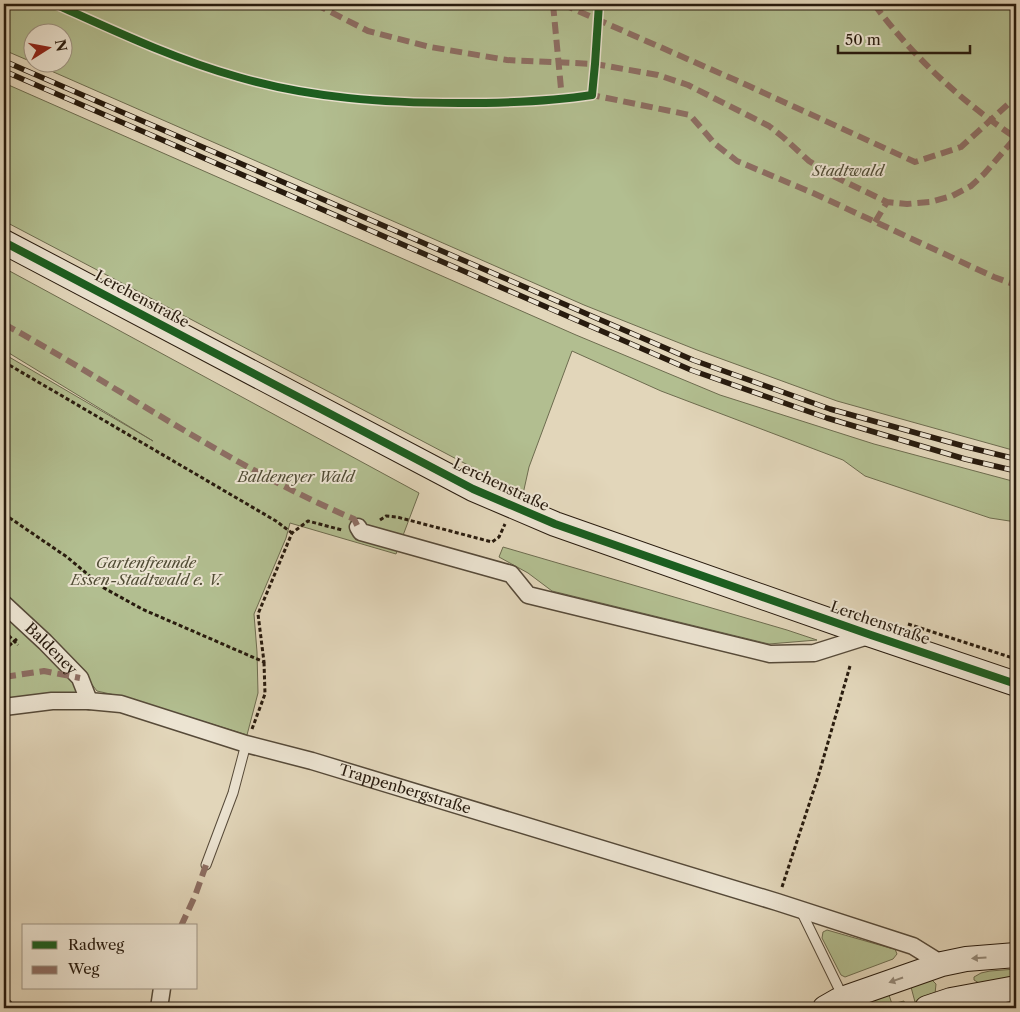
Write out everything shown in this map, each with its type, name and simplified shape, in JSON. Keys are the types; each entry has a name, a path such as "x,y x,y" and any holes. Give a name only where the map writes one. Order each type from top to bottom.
{"main road":[{"name":"Lerchenstraße","path":"4,242 464,485 510,506 555,524 1016,684"},
{"path":"834,1003 942,964 966,959 1016,955"},
{"path":"942,964 952,1004"},
{"path":"927,1008 952,1004 1016,988"}],"street":[{"name":"Lerchenstraße","path":"359,529 511,574 528,595 770,654 814,653 871,635"},
{"name":"Baldeney","path":"4,604 80,678 89,701"},
{"name":"Trappenbergstraße","path":"4,707 52,701 89,701 121,704 246,744 312,761 777,902 913,946 942,964"},
{"path":"159,1008 162,990"}],"lane":[{"path":"206,866 233,794 246,744"},
{"path":"801,911 834,1003"}],"path":[{"path":"4,362 276,521 292,533"},
{"path":"246,744 265,694 264,662 258,614 292,533 308,521 350,532 386,516 492,542 498,538 503,530 510,506"},
{"path":"4,514 68,557 104,588 142,609 264,662"},
{"path":"4,631 18,645"},
{"path":"777,902 818,777 850,666"},
{"path":"4,673 8,677"}],"green space":[{"name":"Stadtwald","path":"4,4 1016,4 1016,451 837,401 697,350 584,305 53,72 72,72 72,22 22,22 22,58 4,50"},
{"path":"4,83 576,335 720,395 874,444 1016,482 1016,522 990,518 865,476 843,460 661,391 572,351 529,467 523,494 4,221"},
{"name":"Gartenfreunde Essen-Stadtwald e. V.","path":"4,268 419,493 396,554 290,523 286,538 254,614 258,693 247,735 128,698 97,691 77,665 77,680 83,697 4,703 4,354 153,441 4,350"},
{"path":"503,547 817,640 769,644 552,591 528,573 499,557"},
{"path":"827,930 895,949 897,954 893,959 845,977 841,975 822,938 823,932"},
{"path":"1016,969 1016,979 979,983 974,980 974,977 981,973"},
{"path":"932,980 936,984 935,994 926,1000 915,1002 911,987"},
{"path":"887,989 892,1004 904,1001 905,1006 899,1008 842,1008"}],"railway":[{"path":"4,61 693,360 830,409 1016,459"},
{"path":"4,71 691,370 827,418 965,459 1016,471"}],"marked path":[{"path":"315,4 368,31 430,47 507,60 595,64 658,75 688,85 769,126 809,161 831,175 887,202 907,204 930,202 952,196 971,186 1016,137"},
{"path":"553,4 562,99"},
{"path":"562,4 749,86 915,162 961,147 1016,97"},
{"path":"874,4 905,42 939,77 976,109 1016,138"},
{"path":"588,96 592,95 690,115 715,144 737,161 813,193 994,277 1016,285"},
{"path":"875,222 887,202"},
{"path":"4,324 264,476 354,519 358,527"},
{"path":"4,677 44,671 80,678"},
{"path":"182,924 195,896 206,865"}],"cycle path":[{"path":"55,4 191,62 265,84 347,98 459,103 526,102 592,95 599,4"},
{"path":"4,242 473,489 555,524 1016,684"}],"park label":[{"name":"Baldeneyer Wald","path":"296,477"}]}
